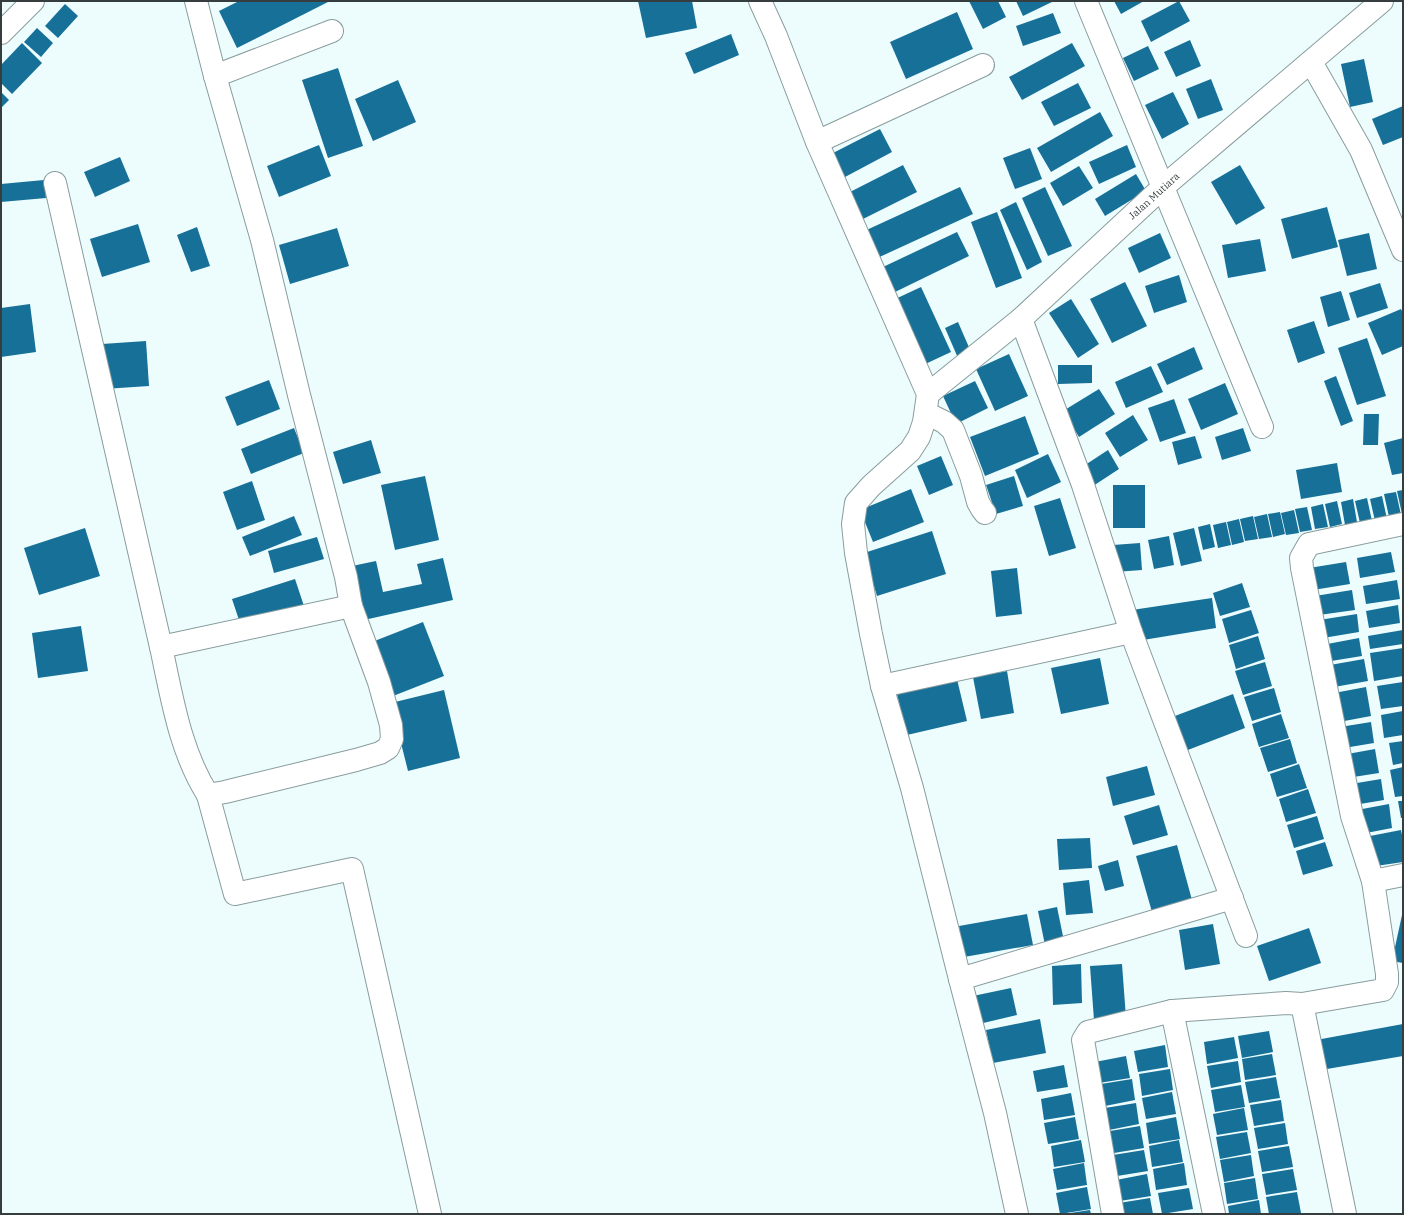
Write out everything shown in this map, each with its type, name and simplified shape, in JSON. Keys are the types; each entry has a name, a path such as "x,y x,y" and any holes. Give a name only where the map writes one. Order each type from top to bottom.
{"street":[{"path":"1,33 33,1"},
{"path":"196,1 215,76 262,240 299,395 346,577 350,606 379,682 391,725 392,738 388,748 380,753 337,765 208,795"},
{"path":"760,1 776,36 817,142 927,404 953,430 971,476 978,502 986,513"},
{"path":"1086,1 1262,427"},
{"name":"Jalan Mutiara","path":"927,404 1163,187 1382,1"},
{"path":"215,76 332,31"},
{"path":"1311,62 1362,150 1403,250"},
{"path":"817,142 983,65"},
{"path":"55,183 161,647 178,728 201,783 208,795 235,894 352,869 430,1214"},
{"path":"1021,319 1083,485 1131,632 1246,936"},
{"path":"927,404 919,437 910,451 871,486 856,503 853,524 856,553 882,686 912,788 995,1113 1017,1214"},
{"path":"1113,1214 1083,1040 1088,1032 1172,1011 1286,1003 1302,1004 1383,990 1387,982 1373,881 1352,816 1306,591 1301,558 1309,544 1403,524"},
{"path":"161,647 350,606"},
{"path":"882,686 1131,632"},
{"path":"1373,881 1403,875"},
{"path":"960,979 1232,898"},
{"path":"1302,1004 1345,1214"},
{"path":"1172,1011 1214,1214"}],"building":[{"path":"239,1 328,2 237,48 219,11"},
{"path":"638,1 692,1 697,28 646,38"},
{"path":"969,1 998,1 1006,17 983,29"},
{"path":"1016,1 1054,1 1023,16"},
{"path":"1114,1 1144,1 1121,14"},
{"path":"1179,1 1190,21 1151,42 1141,21"},
{"path":"65,4 78,16 58,38 45,26"},
{"path":"957,12 973,49 906,79 890,42"},
{"path":"1053,13 1061,33 1023,46 1016,26"},
{"path":"37,28 53,43 41,57 24,42"},
{"path":"731,34 739,55 694,74 685,53"},
{"path":"1190,40 1201,66 1176,77 1164,52"},
{"path":"22,43 42,63 12,94 1,83 1,65"},
{"path":"1072,43 1085,66 1022,100 1009,77"},
{"path":"1148,46 1159,69 1134,81 1123,58"},
{"path":"1364,59 1373,102 1350,107 1341,64"},
{"path":"338,68 363,146 328,158 302,80"},
{"path":"1211,79 1223,110 1198,119 1186,89"},
{"path":"398,80 416,122 373,141 355,99"},
{"path":"1078,83 1091,108 1054,126 1041,102"},
{"path":"1,92 9,100 1,108"},
{"path":"1173,92 1189,124 1162,139 1145,105"},
{"path":"1403,106 1403,137 1383,145 1372,119"},
{"path":"1100,112 1113,136 1051,172 1037,148"},
{"path":"880,129 892,152 845,177 833,153"},
{"path":"319,145 331,176 279,197 267,166"},
{"path":"1127,145 1136,167 1099,184 1089,162"},
{"path":"1030,148 1042,179 1015,189 1003,158"},
{"path":"120,157 130,181 95,197 84,172"},
{"path":"903,165 917,192 863,219 850,192"},
{"path":"1240,165 1265,208 1236,225 1211,182"},
{"path":"1079,166 1093,188 1063,206 1050,183"},
{"path":"1136,174 1146,191 1105,216 1095,199"},
{"path":"44,180 46,198 1,202 1,184"},
{"path":"960,187 973,214 873,260 860,233"},
{"path":"1045,187 1072,246 1048,256 1022,198"},
{"path":"1016,202 1042,262 1027,270 1000,210"},
{"path":"1327,207 1338,247 1292,259 1281,219"},
{"path":"997,212 1022,278 996,288 971,222"},
{"path":"138,224 150,262 102,277 90,239"},
{"path":"197,227 210,266 191,272 177,235"},
{"path":"337,228 349,266 290,284 279,245"},
{"path":"957,232 969,256 895,292 883,267"},
{"path":"1160,233 1171,258 1139,273 1128,248"},
{"path":"1369,233 1377,269 1347,276 1338,240"},
{"path":"1260,239 1266,271 1228,278 1222,245"},
{"path":"1179,275 1187,302 1154,313 1145,286"},
{"path":"1125,282 1147,326 1112,343 1090,299"},
{"path":"1380,283 1388,308 1357,318 1349,293"},
{"path":"921,287 951,352 921,366 891,301"},
{"path":"1341,291 1350,320 1328,327 1320,297"},
{"path":"1071,299 1099,344 1078,358 1049,313"},
{"path":"30,304 36,352 1,357 1,308"},
{"path":"1401,309 1403,313 1403,346 1382,355 1368,323"},
{"path":"1314,321 1325,353 1298,363 1287,330"},
{"path":"958,322 971,352 958,358 945,328"},
{"path":"1367,338 1386,396 1357,405 1338,348"},
{"path":"146,341 149,386 104,389 102,344"},
{"path":"1194,347 1203,369 1167,385 1157,364"},
{"path":"1009,354 1028,396 995,411 976,369"},
{"path":"1058,365 1092,365 1092,383 1058,384"},
{"path":"1151,366 1163,392 1126,408 1115,382"},
{"path":"1336,376 1353,421 1341,426 1324,381"},
{"path":"269,380 280,409 237,426 225,397"},
{"path":"975,381 988,408 956,424 943,396"},
{"path":"1225,383 1238,414 1201,430 1188,399"},
{"path":"1099,389 1115,414 1079,437 1063,411"},
{"path":"1174,399 1186,433 1160,442 1148,408"},
{"path":"1364,414 1379,414 1378,445 1363,445"},
{"path":"1133,415 1148,440 1120,457 1105,433"},
{"path":"1025,416 1039,454 985,476 970,437"},
{"path":"294,428 304,453 251,474 241,449"},
{"path":"1243,428 1251,451 1222,460 1215,437"},
{"path":"1195,436 1202,458 1178,465 1172,442"},
{"path":"1403,438 1403,473 1392,475 1384,443"},
{"path":"371,440 381,473 343,484 333,452"},
{"path":"1108,450 1119,469 1090,488 1079,469"},
{"path":"1048,454 1061,482 1027,498 1015,470"},
{"path":"941,456 953,485 929,495 917,466"},
{"path":"1337,463 1342,492 1301,499 1296,470"},
{"path":"425,476 439,540 395,550 381,485"},
{"path":"1014,476 1023,506 996,514 986,485"},
{"path":"252,481 265,520 237,530 223,492"},
{"path":"1113,485 1145,485 1145,528 1113,528"},
{"path":"911,489 924,522 873,542 860,510"},
{"path":"1403,490 1403,514 1402,514 1397,491"},
{"path":"1396,492 1401,515 1389,517 1384,494"},
{"path":"1382,496 1387,519 1375,521 1370,499"},
{"path":"1060,498 1076,548 1049,556 1034,506"},
{"path":"1367,498 1372,521 1360,523 1355,501"},
{"path":"1353,499 1357,522 1345,525 1341,502"},
{"path":"1337,501 1342,524 1330,527 1325,504"},
{"path":"1323,504 1328,527 1315,529 1311,507"},
{"path":"1307,507 1312,530 1300,532 1295,509"},
{"path":"1294,510 1299,533 1286,535 1281,513"},
{"path":"1280,512 1285,534 1273,537 1268,514"},
{"path":"1267,514 1272,537 1259,539 1254,517"},
{"path":"294,516 302,535 250,556 242,537"},
{"path":"1253,516 1258,539 1245,541 1240,519"},
{"path":"1239,519 1244,542 1232,545 1227,522"},
{"path":"1226,522 1231,545 1218,548 1213,525"},
{"path":"1210,524 1215,547 1203,550 1198,527"},
{"path":"85,528 100,576 39,595 24,548"},
{"path":"1194,528 1202,561 1181,566 1173,533"},
{"path":"932,531 946,574 877,596 864,553"},
{"path":"1169,536 1174,565 1154,569 1148,540"},
{"path":"317,537 324,559 274,573 268,551"},
{"path":"1140,543 1142,570 1115,572 1113,545"},
{"path":"1391,552 1395,572 1360,578 1357,558"},
{"path":"443,558 453,600 364,620 352,566 376,561 383,592 422,584 417,564"},
{"path":"1346,562 1350,584 1313,590 1309,568"},
{"path":"1017,568 1022,614 996,617 991,571"},
{"path":"295,579 304,606 241,626 232,599"},
{"path":"1397,580 1400,599 1366,604 1363,586"},
{"path":"1242,583 1250,607 1220,616 1213,593"},
{"path":"1352,590 1355,610 1319,615 1315,596"},
{"path":"1212,598 1216,628 1137,641 1132,610"},
{"path":"1398,605 1400,623 1369,628 1366,611"},
{"path":"1251,610 1259,633 1229,643 1222,619"},
{"path":"1357,614 1359,632 1323,638 1319,620"},
{"path":"423,622 444,676 393,696 372,642"},
{"path":"81,626 88,671 38,678 32,633"},
{"path":"1403,630 1403,644 1370,649 1368,636"},
{"path":"1258,636 1265,659 1236,669 1229,645"},
{"path":"1359,638 1362,656 1325,662 1322,645"},
{"path":"1403,648 1403,676 1374,681 1370,653"},
{"path":"1100,658 1109,704 1061,714 1051,668"},
{"path":"1364,659 1368,681 1334,687 1330,665"},
{"path":"1265,662 1272,686 1243,695 1235,671"},
{"path":"1007,671 1014,713 981,719 973,677"},
{"path":"956,675 967,721 907,735 896,690"},
{"path":"1403,682 1403,706 1381,709 1377,686"},
{"path":"1366,687 1371,716 1339,722 1334,693"},
{"path":"1274,688 1281,712 1252,721 1244,697"},
{"path":"444,690 460,758 408,771 391,703"},
{"path":"1233,694 1245,728 1180,753 1167,719"},
{"path":"1403,711 1403,735 1384,738 1381,715"},
{"path":"1281,714 1289,738 1259,747 1252,724"},
{"path":"1371,722 1374,743 1344,748 1340,727"},
{"path":"1290,739 1297,763 1268,772 1260,748"},
{"path":"1403,741 1403,763 1393,765 1389,743"},
{"path":"1375,749 1379,773 1347,778 1342,755"},
{"path":"1299,764 1307,788 1277,797 1270,774"},
{"path":"1147,766 1155,795 1113,806 1106,777"},
{"path":"1403,767 1403,796 1395,797 1390,770"},
{"path":"1381,779 1384,800 1354,805 1351,784"},
{"path":"1308,789 1316,813 1286,822 1279,799"},
{"path":"1398,801 1403,801 1403,818 1401,818"},
{"path":"1389,804 1392,828 1361,834 1357,810"},
{"path":"1159,805 1168,835 1133,845 1124,816"},
{"path":"1317,816 1324,839 1294,848 1287,825"},
{"path":"1401,830 1403,840 1403,862 1376,866 1370,836"},
{"path":"1090,838 1092,868 1059,870 1057,839"},
{"path":"1325,842 1333,866 1303,875 1296,851"},
{"path":"1177,845 1192,900 1152,912 1136,856"},
{"path":"1118,860 1124,886 1105,891 1098,866"},
{"path":"1089,880 1093,913 1066,915 1063,883"},
{"path":"1057,907 1064,941 1045,945 1038,911"},
{"path":"1027,914 1033,945 964,957 959,926"},
{"path":"1403,915 1403,963 1392,961"},
{"path":"1213,924 1220,964 1185,970 1179,930"},
{"path":"1309,928 1321,963 1269,981 1257,946"},
{"path":"1081,964 1082,1003 1053,1005 1052,966"},
{"path":"1122,964 1126,1018 1094,1020 1090,966"},
{"path":"1011,988 1017,1015 979,1024 973,996"},
{"path":"1040,1019 1046,1053 993,1063 986,1030"},
{"path":"1403,1024 1403,1056 1321,1070 1316,1040"},
{"path":"1269,1031 1273,1052 1242,1058 1238,1036"},
{"path":"1234,1037 1238,1058 1207,1064 1204,1042"},
{"path":"1165,1045 1168,1067 1138,1072 1134,1051"},
{"path":"1272,1054 1276,1075 1245,1080 1242,1059"},
{"path":"1126,1056 1130,1078 1099,1083 1095,1062"},
{"path":"1238,1061 1241,1082 1211,1088 1207,1066"},
{"path":"1064,1065 1068,1087 1037,1092 1033,1071"},
{"path":"1170,1069 1173,1090 1142,1096 1139,1074"},
{"path":"1276,1077 1280,1098 1249,1103 1245,1082"},
{"path":"1132,1079 1135,1100 1105,1106 1101,1084"},
{"path":"1241,1085 1245,1107 1215,1112 1211,1090"},
{"path":"1172,1092 1176,1114 1146,1119 1142,1098"},
{"path":"1071,1093 1075,1115 1044,1120 1041,1099"},
{"path":"1281,1100 1284,1121 1254,1126 1250,1105"},
{"path":"1136,1103 1139,1124 1109,1130 1105,1108"},
{"path":"1244,1108 1248,1130 1217,1135 1213,1114"},
{"path":"1075,1117 1079,1139 1048,1144 1044,1123"},
{"path":"1176,1117 1180,1139 1149,1144 1146,1123"},
{"path":"1285,1123 1288,1144 1258,1149 1254,1128"},
{"path":"1140,1126 1144,1148 1114,1153 1110,1131"},
{"path":"1247,1132 1251,1153 1220,1159 1216,1137"},
{"path":"1081,1140 1085,1162 1054,1167 1051,1146"},
{"path":"1179,1140 1183,1162 1152,1167 1149,1146"},
{"path":"1289,1146 1293,1167 1262,1172 1258,1151"},
{"path":"1144,1150 1148,1171 1117,1176 1113,1155"},
{"path":"1251,1155 1254,1176 1224,1182 1220,1160"},
{"path":"1084,1163 1087,1185 1057,1190 1053,1169"},
{"path":"1184,1163 1187,1185 1156,1190 1153,1169"},
{"path":"1293,1169 1297,1190 1266,1195 1262,1174"},
{"path":"1147,1174 1151,1196 1120,1201 1116,1180"},
{"path":"1255,1178 1258,1199 1227,1204 1224,1183"},
{"path":"1087,1187 1091,1209 1060,1214 1056,1193"},
{"path":"1189,1188 1193,1209 1162,1214 1158,1193"},
{"path":"1297,1192 1301,1213 1269,1214 1266,1197"},
{"path":"1150,1198 1153,1214 1121,1214 1119,1203"},
{"path":"1259,1200 1261,1214 1229,1214 1228,1206"},
{"path":"1090,1210 1091,1214 1070,1214 1070,1213"}]}
